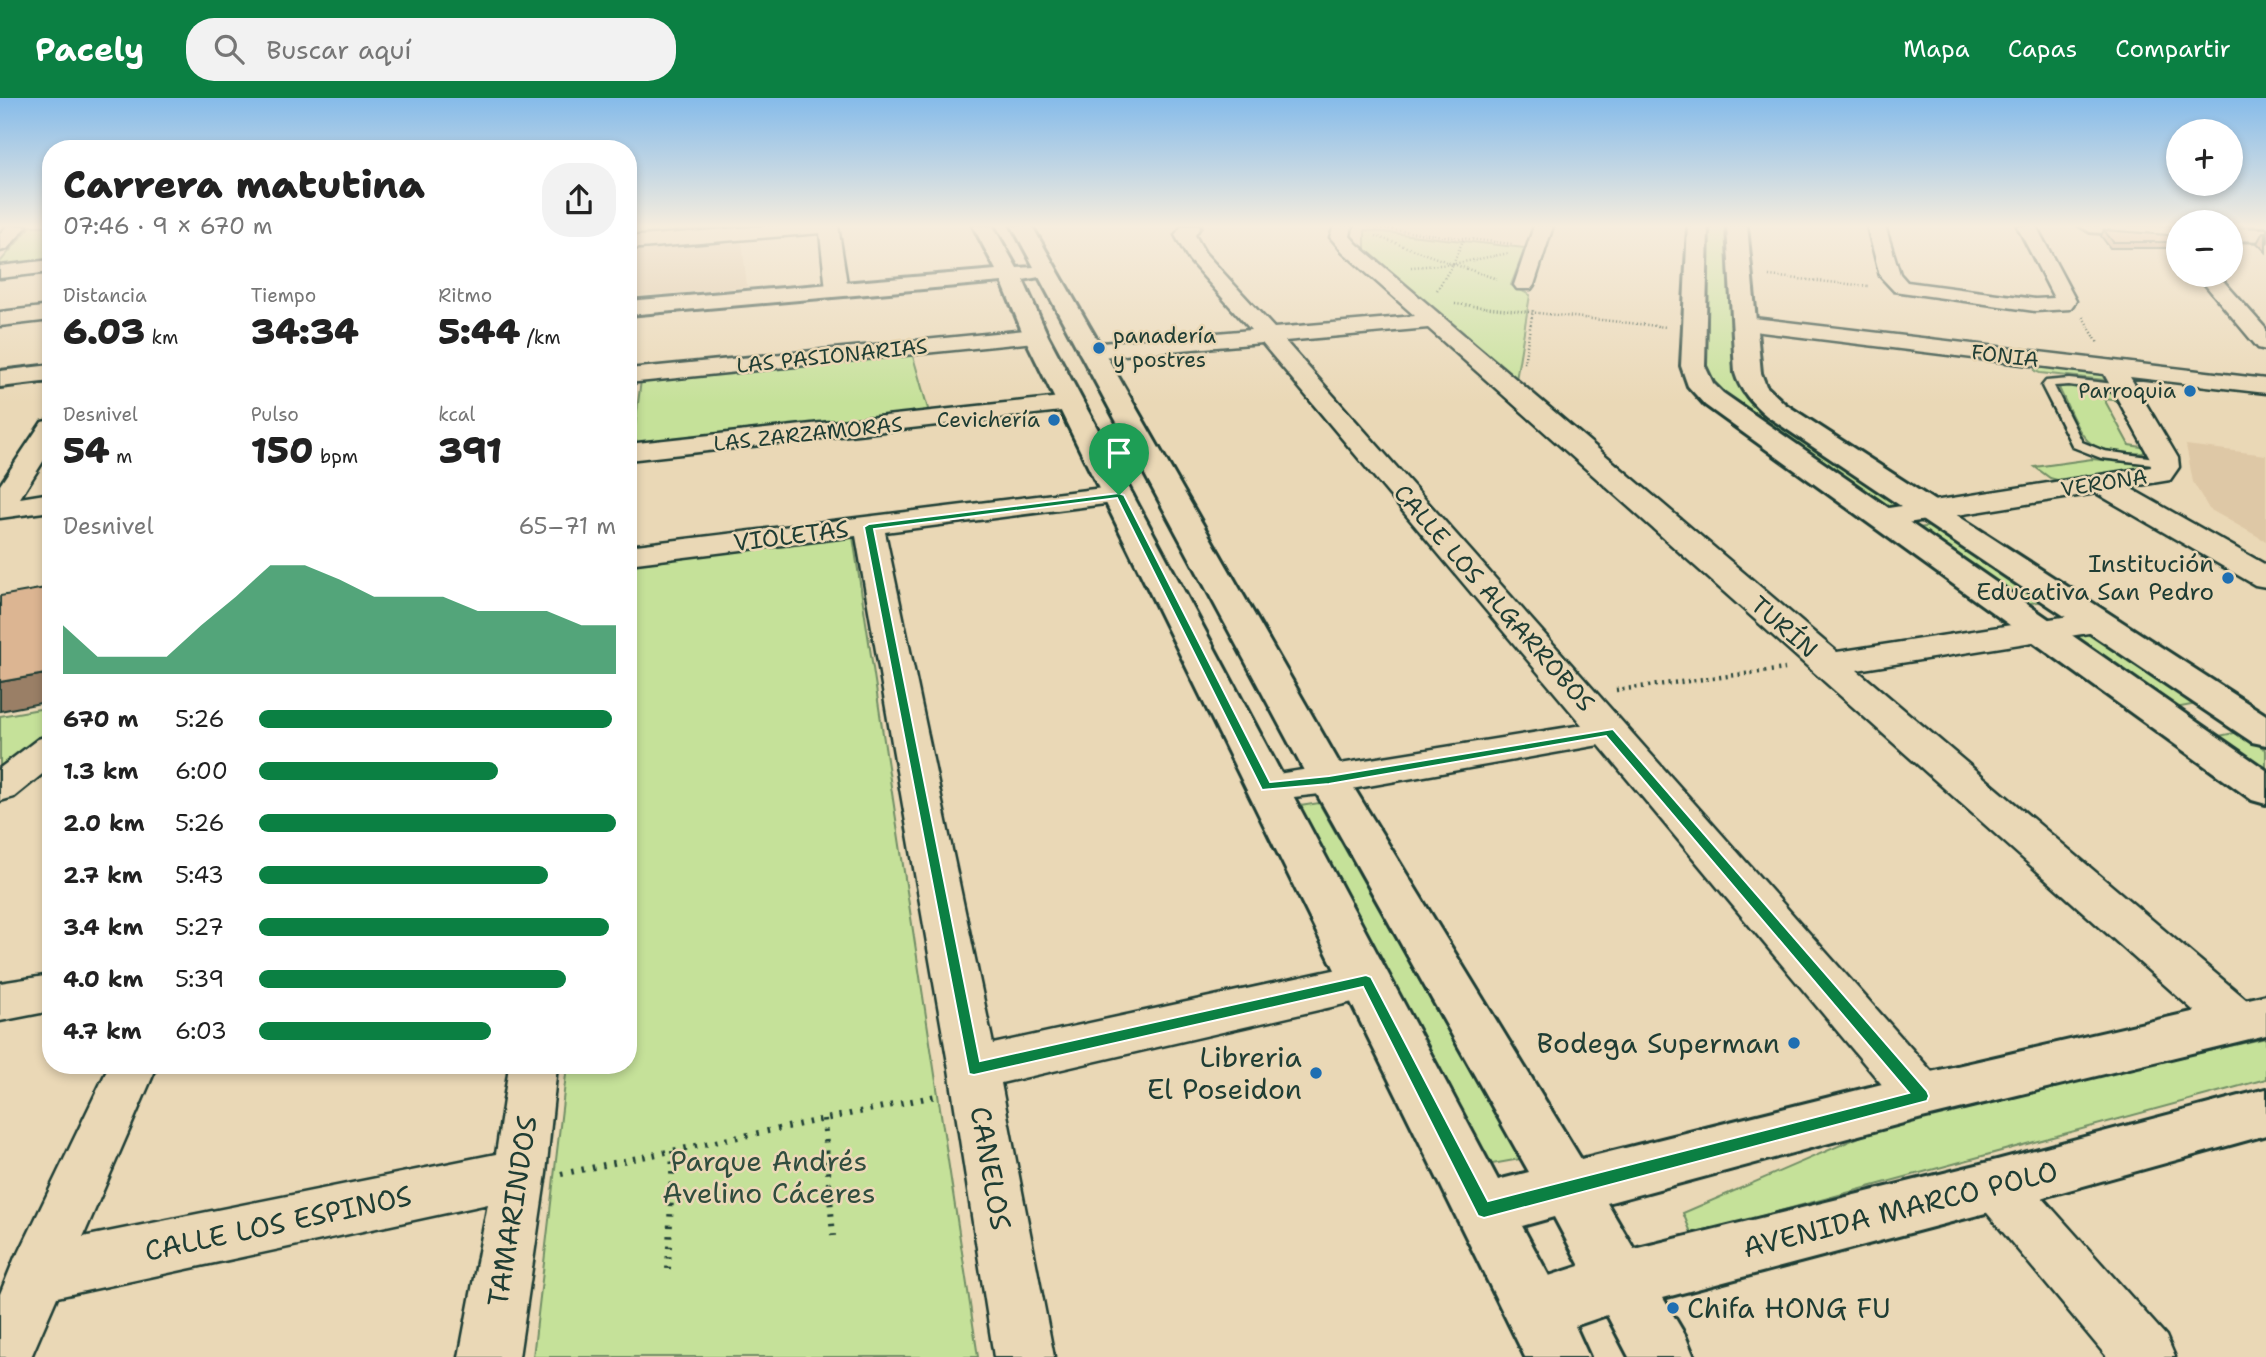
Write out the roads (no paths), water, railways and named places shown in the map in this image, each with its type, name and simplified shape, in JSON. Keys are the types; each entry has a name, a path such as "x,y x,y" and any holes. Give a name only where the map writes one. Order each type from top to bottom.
{"street":[{"path":"836,285 837,290"},
{"path":"637,307 896,285"},
{"path":"1030,285 1035,336 1119,495 1546,1334"},
{"path":"1038,285 1090,351 1329,780 1569,1188 1663,1357"},
{"name":"CALLE LOS ALGARROBOS","path":"1222,285 1922,1096"},
{"name":"TURÍN","path":"1401,285 1438,312 1518,396 1827,664 2252,1018"},
{"path":"1696,285 1693,366 1700,386 1714,399 2266,790"},
{"path":"1741,285 1751,385 1776,410 2266,733"},
{"path":"1899,285 2035,305 2062,304 2065,301 2064,295 2058,285"},
{"path":"2217,287 2266,343"},
{"path":"1090,351 1268,335 1438,312"},
{"path":"0,319 42,314"},
{"name":"FONIA","path":"1745,324 2119,379 2266,386"},
{"name":"LAS PASIONARIAS","path":"637,375 1035,336"},
{"path":"0,379 42,374"},
{"name":"VERONA","path":"1882,518 2160,474 2165,463 2119,379"},
{"name":"LAS ZARZAMORAS","path":"637,451 1070,404"},
{"path":"0,508 42,442"},
{"path":"2101,484 2266,578"},
{"name":"VIOLETAS","path":"637,554 1119,495"},
{"path":"0,508 42,503"},
{"name":"CANELOS","path":"869,527 974,1069 1024,1357"},
{"path":"1827,664 2095,622"},
{"path":"1267,787 1329,780 1609,732"},
{"path":"0,788 42,754"},
{"path":"974,1069 1366,981"},
{"path":"0,1002 42,995"},
{"path":"1484,1210 1922,1096 2252,1018"},
{"path":"1,1357 36,1274 129,1074"},
{"name":"TAMARINDOS","path":"489,1357 520,1173 532,1074"},
{"name":"AVENIDA MARCO POLO","path":"1546,1334 1619,1280 1997,1185 2266,1112"},
{"name":"CALLE LOS ESPINOS","path":"36,1274 520,1173"},
{"path":"1997,1185 2145,1357"}],"lane":[{"path":"2119,379 2061,381 2050,383 2049,386 2077,444 2101,454 2165,463"}],"place":[{"name":"panadería y postres","path":"1099,348"},
{"name":"Parroquia","path":"2190,391"},
{"name":"Cevichería","path":"1054,420"},
{"name":"Institución Educativa San Pedro","path":"2228,578"},
{"name":"Bodega Superman","path":"1794,1043"},
{"name":"Libreria El Poseidon","path":"1316,1073"},
{"name":"Chifa HONG FU","path":"1673,1308"}],"park label":[{"name":"Parque Andrés Avelino Cáceres","path":"769,1177"}]}
